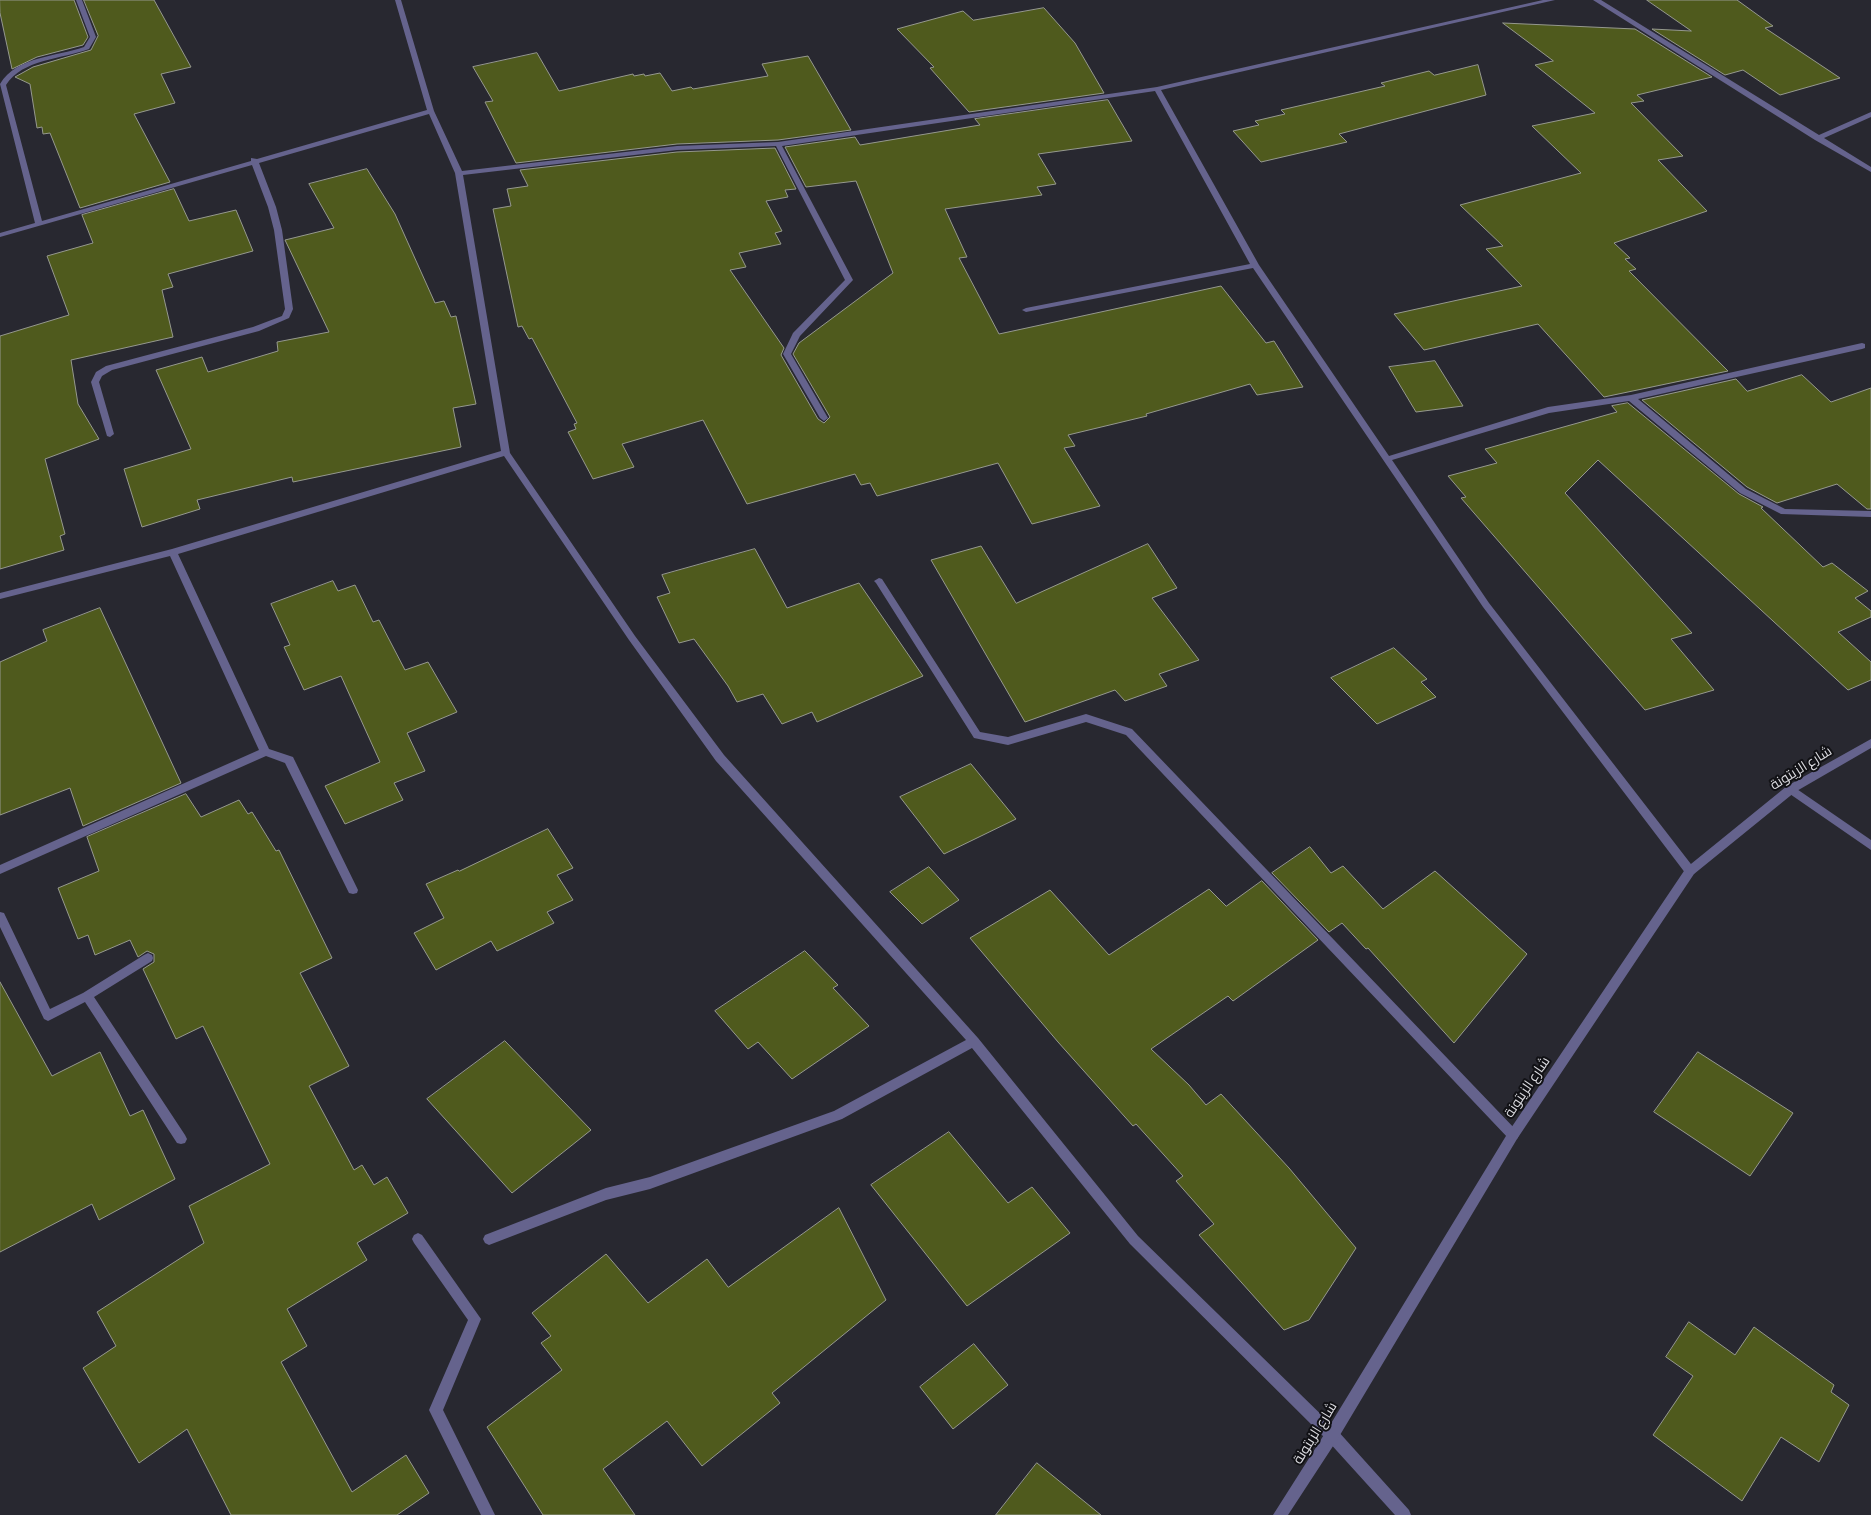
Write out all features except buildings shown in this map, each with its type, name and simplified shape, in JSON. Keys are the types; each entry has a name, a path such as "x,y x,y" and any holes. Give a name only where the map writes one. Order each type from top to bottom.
{"street":[{"path":"39,222 3,85 6,76 18,68 87,48 93,37 79,0"},
{"path":"398,0 431,111 460,173 506,453 632,638 720,758 974,1041 1134,1240 1332,1435 1404,1515"},
{"path":"460,173 677,148 778,144 1157,89 1552,0"},
{"path":"1596,0 1871,170"},
{"path":"1157,89 1255,265 1486,605 1690,871"},
{"path":"0,235 254,160 431,111"},
{"path":"1818,138 1871,114"},
{"path":"778,144 849,280 796,335 787,354 824,418"},
{"path":"110,434 95,382 99,374 109,368 256,330 285,318 289,309 278,230 272,207 254,160"},
{"path":"1026,310 1255,265"},
{"path":"1388,459 1548,410 1631,398 1862,346"},
{"path":"1631,398 1743,491 1784,512 1871,514"},
{"path":"0,596 174,552 506,453"},
{"path":"174,552 265,752"},
{"path":"879,581 977,735 1008,741 1086,718 1129,732 1513,1135"},
{"name":"شارع الزيتونة","path":"1280,1515 1332,1435 1513,1135 1690,871 1791,789 1871,743"},
{"path":"0,870 265,752 288,760 352,890"},
{"path":"1791,789 1871,846"},
{"path":"0,916 48,1016 87,996 148,958"},
{"path":"87,996 181,1139"},
{"path":"489,1239 606,1194 650,1183 838,1115 974,1041"},
{"path":"418,1239 475,1319 436,1410 488,1515"}]}
